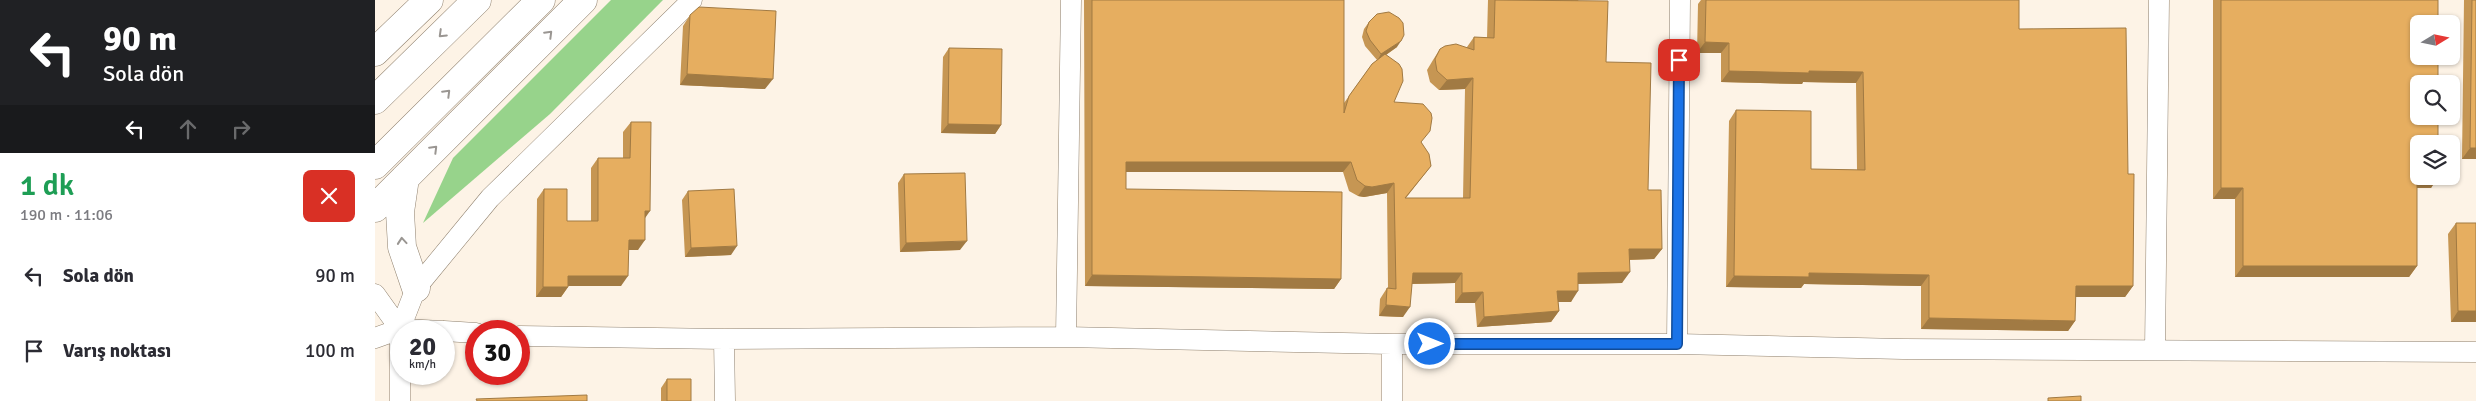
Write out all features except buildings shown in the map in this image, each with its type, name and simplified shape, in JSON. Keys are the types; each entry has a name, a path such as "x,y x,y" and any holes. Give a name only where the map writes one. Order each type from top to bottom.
{"highway":[{"path":"375,52 429,0"},
{"path":"375,100 477,0"},
{"path":"375,165 541,0"},
{"path":"375,208 583,0"},
{"path":"405,178 400,212 402,248 417,288"}],"street":[{"path":"404,320 417,288 490,198 692,0"},
{"path":"1067,337 1071,0"},
{"path":"1677,344 1680,0"},
{"path":"2155,350 2159,0"},
{"path":"375,294 394,320"},
{"path":"375,338 390,333"},
{"path":"530,336 724,339 1067,337 1392,344 1677,344 1903,349 2476,352"},
{"path":"724,339 725,401"},
{"path":"1392,344 1392,401"},
{"path":"401,385 401,401"}],"green space":[{"path":"611,0 663,0 550,114 423,223 453,158"}],"route":[{"path":"1430,344 1677,344 1679,60"}]}
